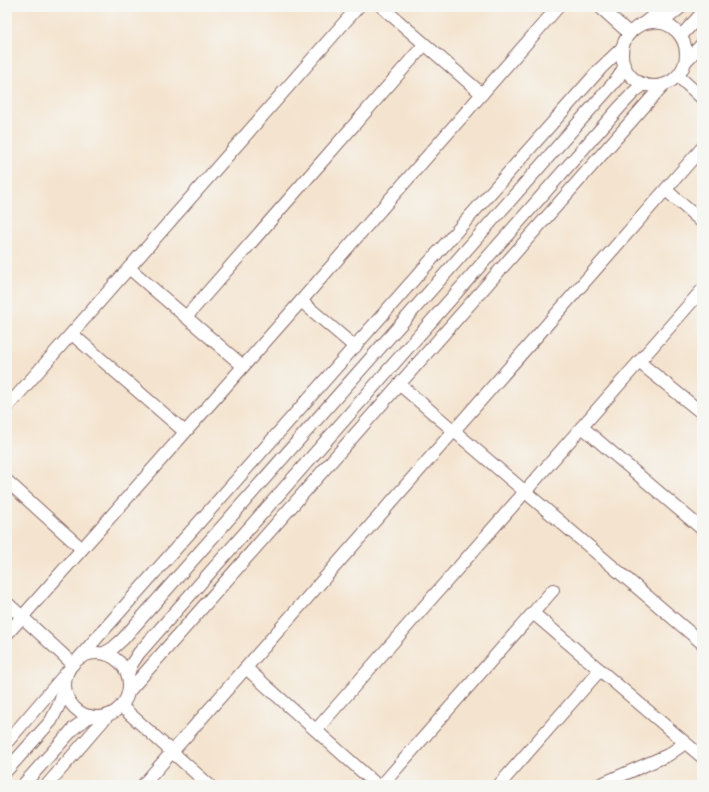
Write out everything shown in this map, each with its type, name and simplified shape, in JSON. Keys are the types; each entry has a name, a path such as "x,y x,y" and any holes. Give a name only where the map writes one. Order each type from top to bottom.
{"street":[{"path":"7,407 358,7"},
{"path":"382,7 482,94"},
{"path":"7,634 558,7"},
{"path":"600,7 630,33"},
{"path":"643,24 664,7"},
{"path":"660,22 681,7"},
{"path":"681,36 702,13"},
{"path":"129,692 663,86 678,76 686,61 685,44 681,36 668,25 660,22 643,24 636,27 625,40 622,48 624,66 631,78 643,85 663,86"},
{"path":"186,317 424,44"},
{"path":"686,61 702,44"},
{"path":"7,742 73,664 601,68 622,48"},
{"path":"104,653 118,644 128,633 618,78 624,66"},
{"path":"678,76 702,98"},
{"path":"128,675 131,665 138,653 634,92 643,85"},
{"path":"143,785 702,148"},
{"path":"666,190 702,222"},
{"path":"129,268 244,366"},
{"path":"316,730 702,290"},
{"path":"301,301 355,347"},
{"path":"72,334 185,432"},
{"path":"639,362 702,413"},
{"path":"399,384 702,643"},
{"path":"582,427 702,529"},
{"path":"7,482 82,549"},
{"path":"382,785 553,590"},
{"path":"7,603 73,664"},
{"path":"532,614 702,757"},
{"path":"7,770 51,721 59,705 65,686 73,664 95,653 104,653 119,661 128,675 130,683 129,692 122,707 107,716 98,717 81,713 74,708 70,702 65,686"},
{"path":"246,668 377,785"},
{"path":"499,785 600,670"},
{"path":"122,707 209,785"},
{"path":"23,785 74,728 90,716"},
{"path":"47,785 107,716"},
{"path":"599,785 668,755 685,742"}]}
